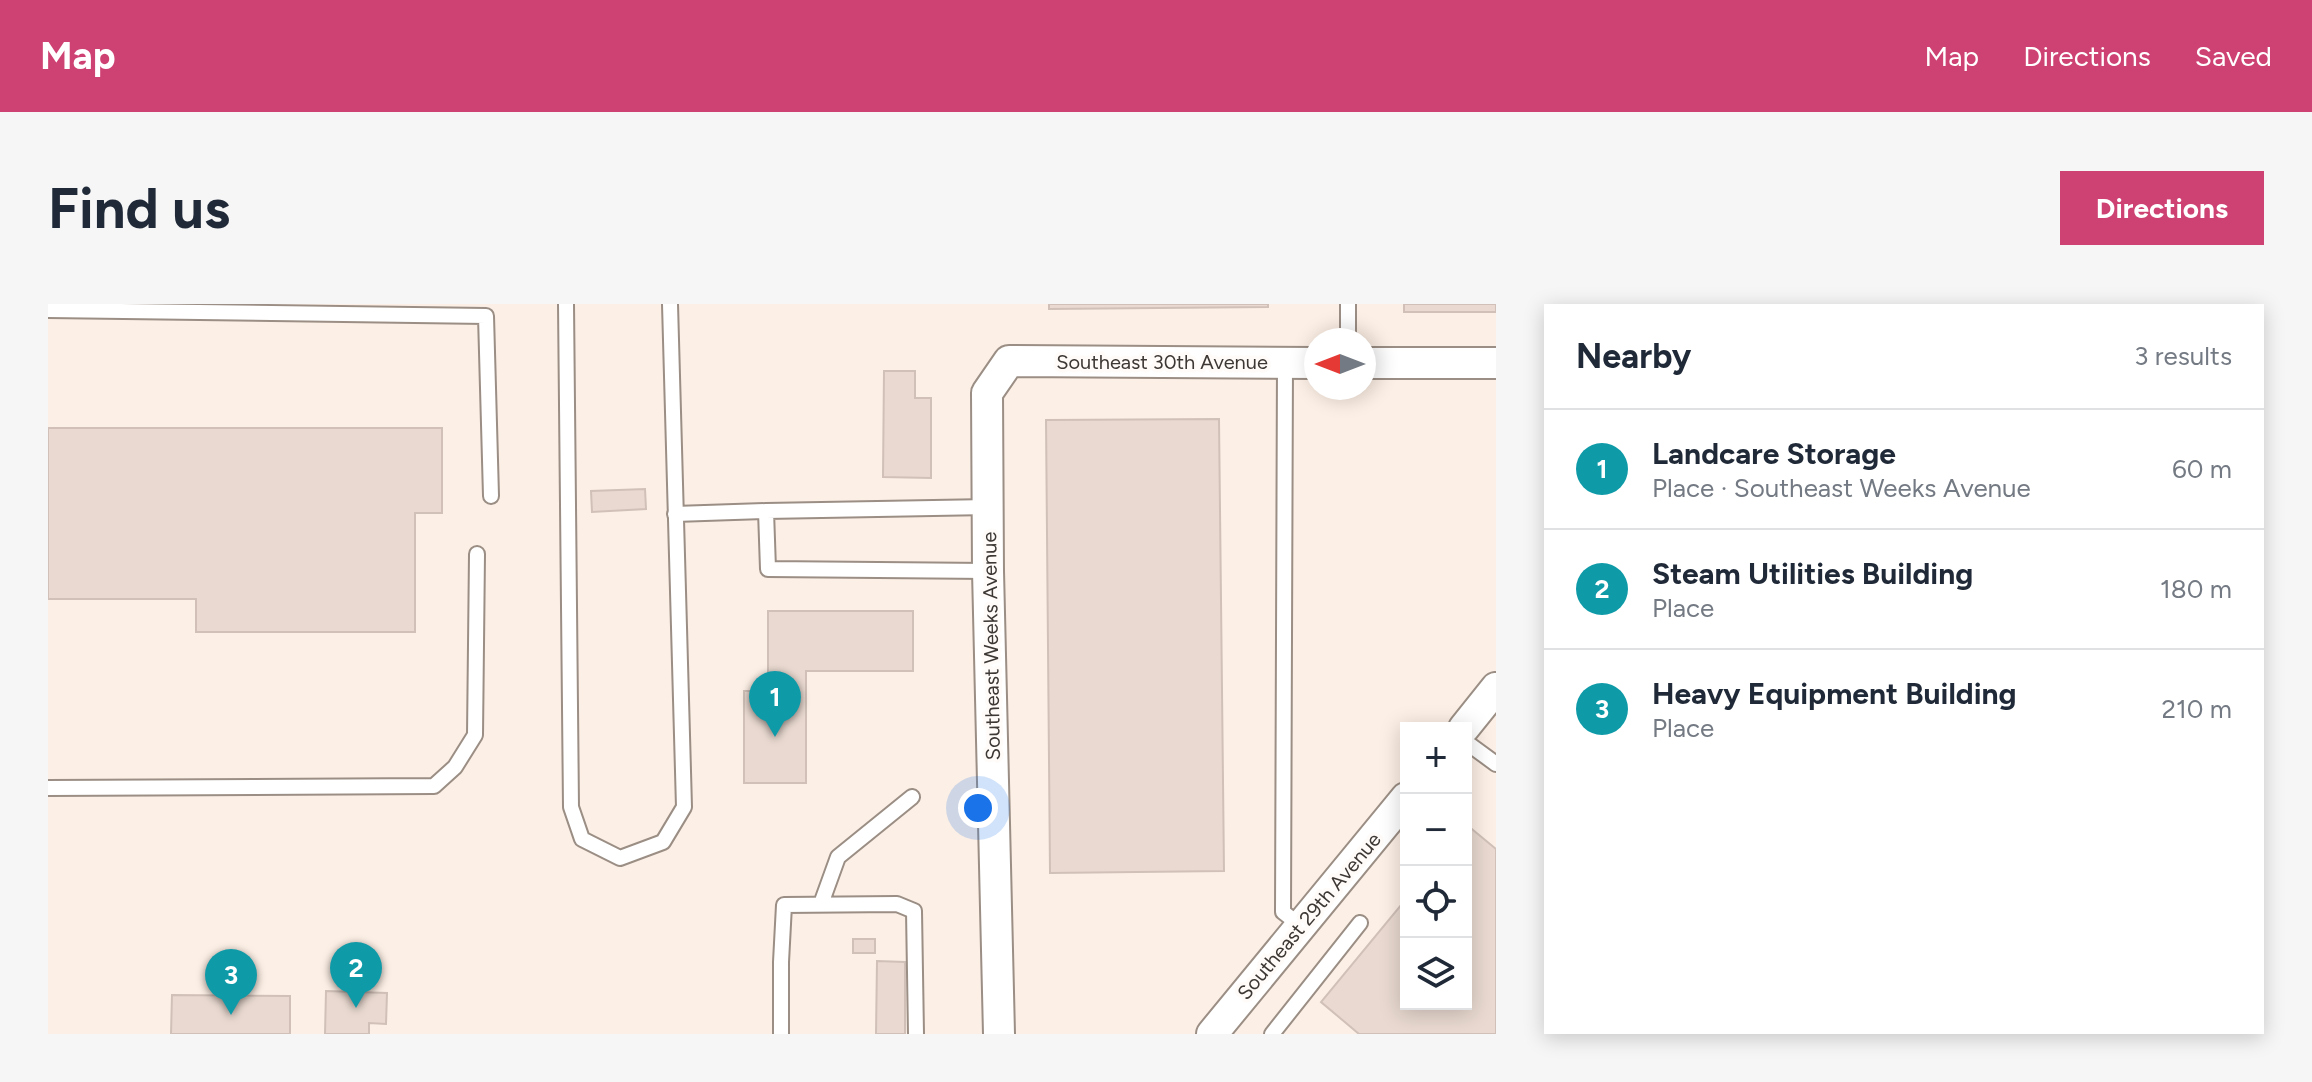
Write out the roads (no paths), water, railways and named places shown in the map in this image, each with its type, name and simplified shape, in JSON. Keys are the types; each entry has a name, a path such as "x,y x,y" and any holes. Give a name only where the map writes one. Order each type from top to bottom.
{"street":[{"name":"Southeast 30th Avenue","path":"1009,361 1304,363"},
{"name":"Southeast Weeks Avenue","path":"999,1034 987,393 1009,361"},
{"path":"1376,363 1496,363"},
{"path":"1469,722 1496,688"},
{"name":"Southeast 29th Avenue","path":"1212,1034 1400,805"}],"lane":[{"path":"566,304 571,807 582,839 620,858 663,842 684,807 670,304"},
{"path":"1348,304 1348,328"},
{"path":"48,310 486,316 491,496"},
{"path":"1285,363 1283,912 1301,926"},
{"path":"675,514 989,507"},
{"path":"766,511 768,569 988,571"},
{"path":"48,788 434,786 455,767 475,735 477,554"},
{"path":"1472,746 1496,764"},
{"path":"821,904 838,857 912,797"},
{"path":"781,1034 784,905 821,904 897,904 914,911 916,1034"},
{"path":"1272,1034 1360,923"}],"place":[{"name":"Landcare Storage","path":"775,737"},
{"name":"Steam Utilities Building","path":"356,1008"},
{"name":"Heavy Equipment Building","path":"231,1015"}]}
